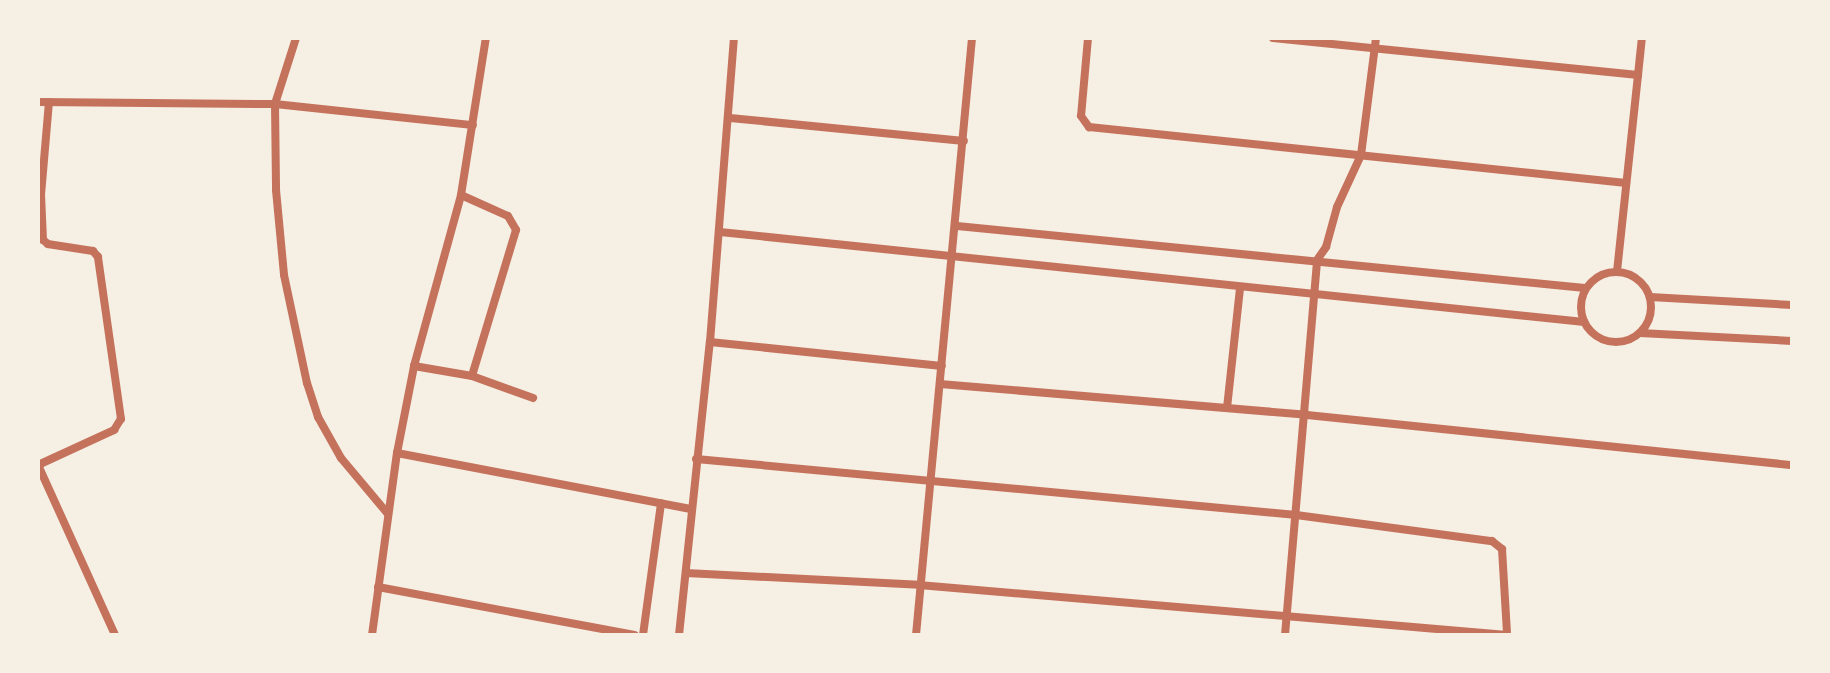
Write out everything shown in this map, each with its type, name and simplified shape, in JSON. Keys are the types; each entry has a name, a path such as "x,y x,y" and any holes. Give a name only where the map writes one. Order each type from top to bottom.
{"street":[{"path":"296,38 275,104 279,233 307,383 318,417 341,458 388,514"},
{"path":"372,635 397,453 414,366 461,195 486,38"},
{"path":"679,635 710,342 734,38"},
{"path":"916,635 954,259 972,38"},
{"path":"1088,38 1081,116 1089,127 1626,183"},
{"path":"1273,38 1638,75"},
{"path":"1285,635 1307,415 1317,260 1326,247 1337,207 1361,155 1376,38"},
{"path":"1617,271 1642,38"},
{"path":"38,102 275,104 473,125"},
{"path":"49,102 41,195 42,237 48,244 90,251 98,257 121,419 114,430 38,465 115,635"},
{"path":"730,118 964,141"},
{"path":"461,195 508,216 516,230 472,376"},
{"path":"957,226 1585,288"},
{"path":"720,232 1314,297 1584,322"},
{"path":"1640,333 1648,323 1650,297 1638,279 1617,271 1605,273 1585,288 1580,311 1584,322 1592,333 1616,343 1640,333 1792,341"},
{"path":"1227,408 1240,288"},
{"path":"1650,297 1792,305"},
{"path":"710,342 942,366"},
{"path":"414,366 472,376 533,398"},
{"path":"940,384 1307,415 1792,465"},
{"path":"397,453 691,509"},
{"path":"686,573 919,585 1507,634 1502,549 1492,541 1296,515 696,459"},
{"path":"643,635 661,503"},
{"path":"378,587 635,635"}]}
